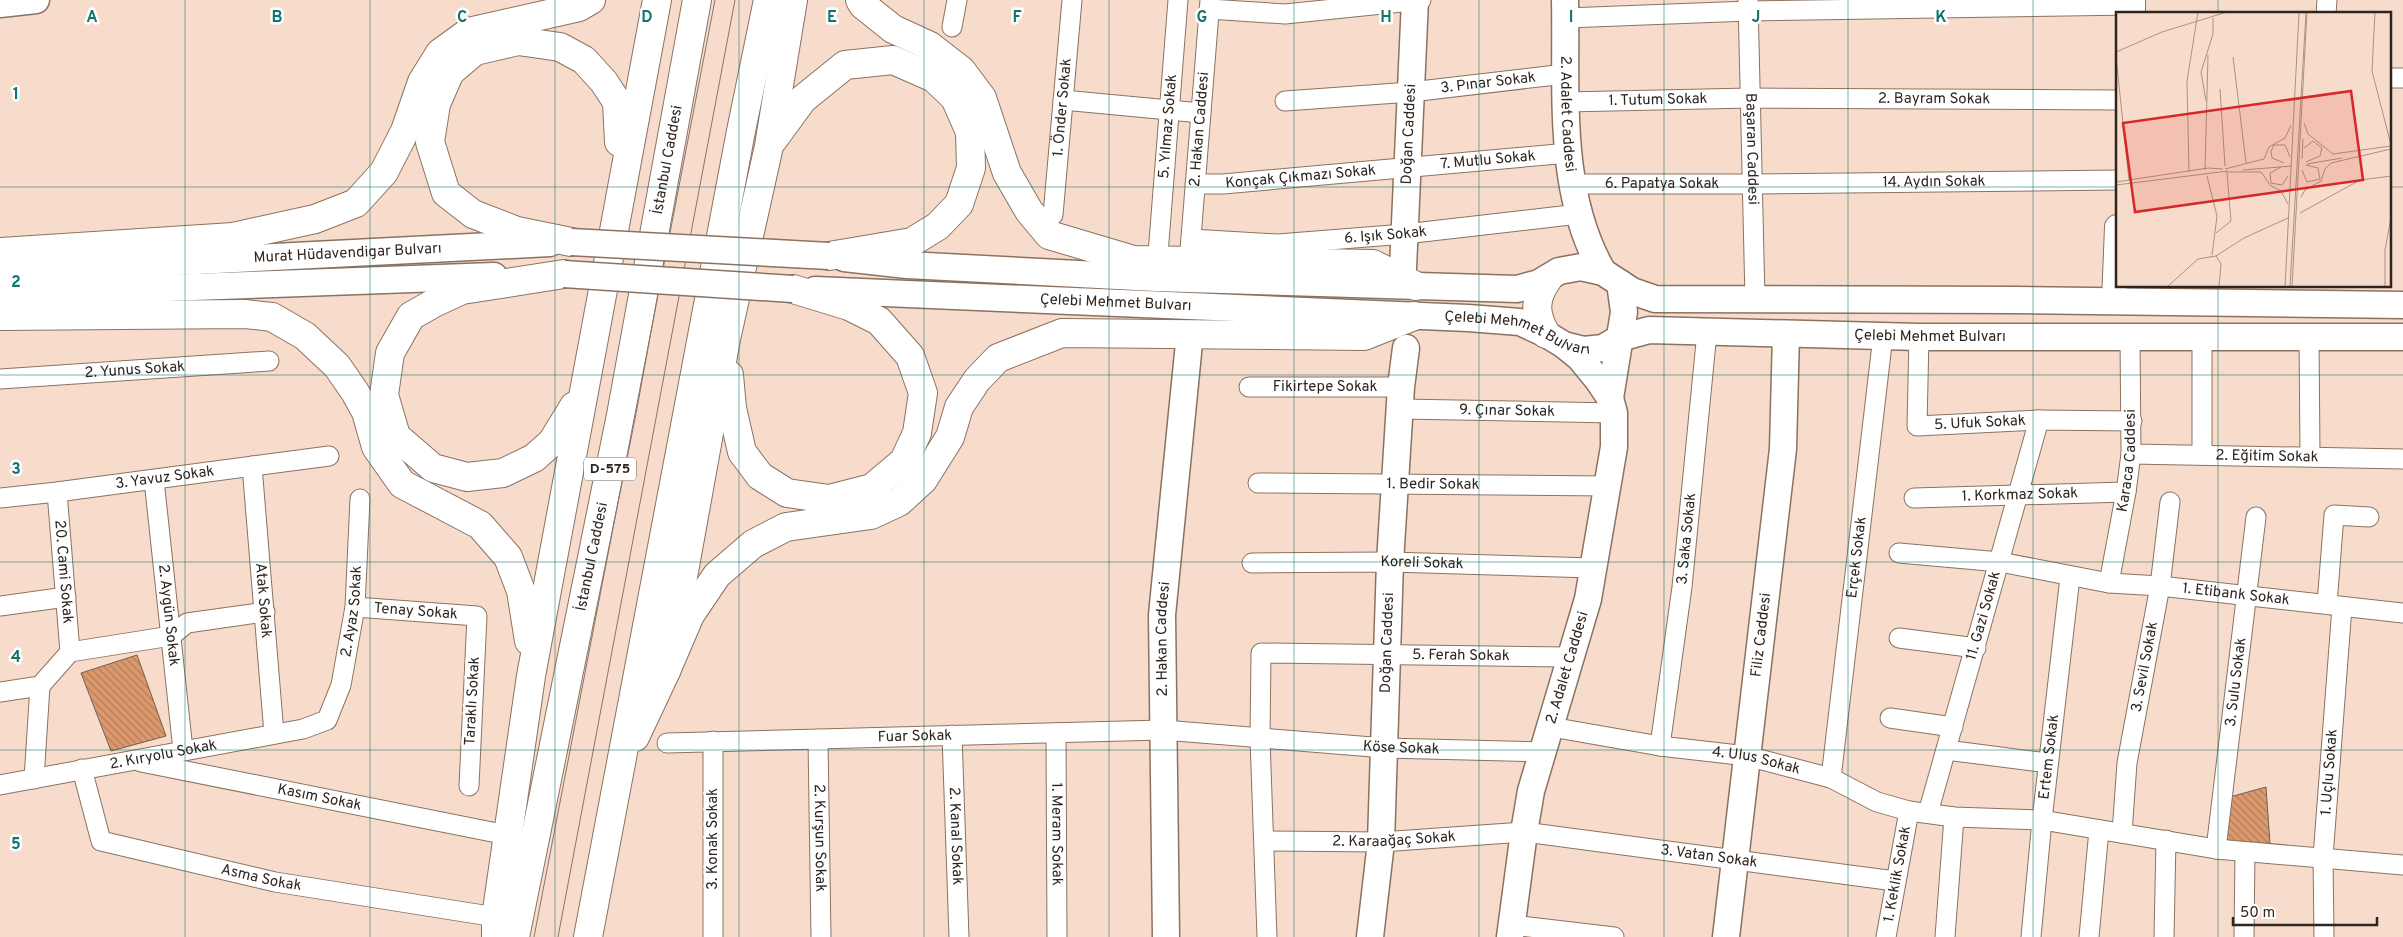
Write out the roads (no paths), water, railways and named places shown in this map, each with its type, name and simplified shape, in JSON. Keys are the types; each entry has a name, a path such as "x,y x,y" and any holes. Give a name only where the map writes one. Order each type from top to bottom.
{"main road":[{"path":"0,4 36,0"},
{"path":"0,252 233,237 314,219 356,203 384,172 405,131 422,82 440,53 468,32 579,6 590,0"},
{"path":"496,927 507,835 531,676 657,0"},
{"name":"İstanbul Caddesi","path":"515,937 621,415 698,0"},
{"path":"588,937 741,131 768,0"},
{"path":"666,671 726,339 770,146 793,0"},
{"path":"860,0 863,5 893,29 930,46 962,70 982,98 1007,173 1029,211 1049,235 1132,260 1373,264 1410,277"},
{"name":"Doğan Caddesi","path":"1410,277 1405,234 1415,0"},
{"name":"2. Adalet Caddesi","path":"1566,9 1565,74 1568,153 1573,184 1580,219 1590,248 1611,278"},
{"path":"571,242 517,231 473,214 446,193 430,142 436,104 450,72 475,51 518,41 560,47 584,60 604,82 617,102 621,187"},
{"path":"770,146 803,99 845,65 893,60 934,78 955,98 970,132 971,159 971,168 958,204 938,226 912,242 829,256"},
{"path":"1580,219 1570,257 1540,290 1537,306 1538,320 1598,380 1612,405"},
{"name":"Murat Hüdavendigar Bulvarı","path":"0,271 571,242 693,249"},
{"name":"Çelebi Mehmet Bulvarı","path":"693,249 829,256 907,265 1156,278 1410,277 1517,289 1581,267 1611,278 1632,292 1655,299 2114,301 2204,294 2318,296 2403,305"},
{"path":"564,274 462,290 434,302 412,316 390,353 384,395 396,436 433,468 467,477 503,474 534,458 552,442 570,414 586,374"},
{"name":"Murat Hüdavendigar Bulvarı","path":"0,294 564,274 689,282"},
{"path":"1611,278 1624,312 1620,338"},
{"name":"Çelebi Mehmet Bulvarı","path":"689,282 793,289 1520,322 1555,339 1584,350 1603,348 1620,338 1649,330 1919,337 2403,337"},
{"path":"726,339 732,408 742,452 760,476 787,493 829,499 872,488 904,461 917,433 922,393 910,356 880,320 849,306 793,289"},
{"path":"0,316 245,314 272,317 305,336 337,366 355,392 366,412 376,447 402,484 480,525 508,558 522,590 528,624 531,676"},
{"path":"619,771 690,615 716,574 753,544 786,527 871,514 899,502 923,480 950,438 959,407 977,380 998,358 1062,333 1364,336 1414,316"},
{"name":"Filiz Caddesi","path":"1726,937 1782,449 1786,334"},
{"name":"2. Adalet Caddesi","path":"1511,931 1531,791 1588,599 1594,568 1614,446 1612,405 1620,338"},
{"name":"2. Hakan Caddesi","path":"1166,937 1162,615 1189,343"},
{"name":"Doğan Caddesi","path":"1370,937 1381,842 1390,562 1406,348"}],"street":[{"name":"1. Önder Sokak","path":"1053,215 1072,0"},
{"name":"5. Yılmaz Sokak","path":"1158,254 1171,110 1178,0"},
{"path":"1210,5 1285,14 1421,0"},
{"path":"952,1 952,28"},
{"name":"2. Hakan Caddesi","path":"1190,257 1194,184 1210,5"},
{"path":"1566,9 1748,5 2133,6"},
{"name":"Başaran Caddesi","path":"1748,5 1755,298"},
{"name":"3. Pınar Sokak","path":"1285,101 1411,92 1565,74"},
{"path":"2390,78 2403,78"},
{"name":"2. Bayram Sokak","path":"1750,98 2116,100"},
{"name":"1. Tutum Sokak","path":"1566,102 1750,98"},
{"path":"1063,100 1201,112"},
{"name":"7. Mutlu Sokak","path":"1408,167 1568,153"},
{"name":"Konçak Çıkmazı Sokak","path":"1194,184 1223,184 1408,167"},
{"name":"14. Aydın Sokak","path":"1751,184 2116,180"},
{"name":"6. Papatya Sokak","path":"1573,184 1751,184"},
{"name":"6. Işık Sokak","path":"1191,238 1278,244 1580,219"},
{"path":"2114,301 2116,252"},
{"name":"3. Saka Sokak","path":"1660,746 1682,587 1707,332"},
{"name":"Erçek Sokak","path":"1831,778 1883,336"},
{"path":"2309,336 2310,456"},
{"name":"5. Ufuk Sokak","path":"1919,337 1916,426 2039,420 2132,421"},
{"name":"Karaca Caddesi","path":"2109,583 2131,454 2130,337"},
{"path":"2202,337 2202,455"},
{"name":"2. Yunus Sokak","path":"0,379 268,361"},
{"name":"Fikirtepe Sokak","path":"1249,387 1401,398"},
{"name":"9. Çınar Sokak","path":"1401,398 1612,405"},
{"name":"11. Gazi Sokak","path":"1919,812 1946,750 2039,420"},
{"name":"2. Eğitim Sokak","path":"2131,454 2403,459"},
{"name":"3. Yavuz Sokak","path":"0,498 154,480 329,456"},
{"name":"Atak Sokak","path":"252,466 274,734"},
{"name":"2. Aygün Sokak","path":"154,480 183,750"},
{"name":"1. Bedir Sokak","path":"1258,483 1608,486"},
{"name":"20. Cami Sokak","path":"57,492 70,652"},
{"name":"1. Korkmaz Sokak","path":"1914,498 2126,492"},
{"name":"2. Ayaz Sokak","path":"327,720 342,686 355,607 360,499"},
{"name":"3. Sevil Sokak","path":"2122,834 2127,763 2160,586 2170,502"},
{"name":"1. Uçlu Sokak","path":"2324,937 2323,856 2334,606 2334,515 2369,517"},
{"name":"3. Sulu Sokak","path":"2216,849 2256,517"},
{"name":"1. Etibank Sokak","path":"1899,553 2000,562 2109,583 2247,595 2403,614"},
{"name":"Koreli Sokak","path":"1252,563 1390,562 1594,568"},
{"name":"Ertem Sokak","path":"2030,937 2070,577"},
{"path":"0,606 66,597"},
{"name":"Tenay Sokak","path":"355,607 477,616"},
{"path":"34,779 40,686 70,652 171,636 187,623 264,612"},
{"name":"Taraklı Sokak","path":"469,786 477,616"},
{"path":"1899,638 1976,648"},
{"name":"5. Ferah Sokak","path":"1260,739 1261,653 1570,657"},
{"path":"0,692 40,686"},
{"path":"1890,718 1953,727"},
{"name":"2. Kıryolu Sokak","path":"0,785 303,729 327,720"},
{"name":"4. Ulus Sokak","path":"1551,728 1660,746 1747,756 1831,778 1877,802 1919,812 1954,817 2042,820 2216,849 2323,856 2403,865"},
{"name":"Fuar Sokak","path":"667,743 1163,730"},
{"name":"Köse Sokak","path":"1163,730 1385,748 1543,752"},
{"name":"1. Meram Sokak","path":"1056,732 1057,937"},
{"name":"2. Kanal Sokak","path":"952,735 959,937"},
{"name":"2. Kurşun Sokak","path":"818,739 822,937"},
{"path":"1260,739 1267,937"},
{"name":"3. Konak Sokak","path":"713,741 713,937"},
{"path":"1946,750 2048,763"},
{"name":"Kasım Sokak","path":"133,760 507,835"},
{"name":"Asma Sokak","path":"82,769 101,841 275,882 496,927"},
{"name":"1. Keklik Sokak","path":"1886,937 1895,881 1919,812"},
{"path":"1945,937 1954,817"},
{"path":"2089,937 2099,830"},
{"name":"2. Karaağaç Sokak","path":"1265,841 1381,842 1524,832"},
{"name":"3. Vatan Sokak","path":"1524,832 1895,881"},
{"path":"2164,937 2166,840"},
{"path":"2244,937 2245,852"},
{"path":"1511,931 1614,937"}],"tram line":[{"path":"534,937 715,0"},
{"path":"558,937 735,0"}]}
